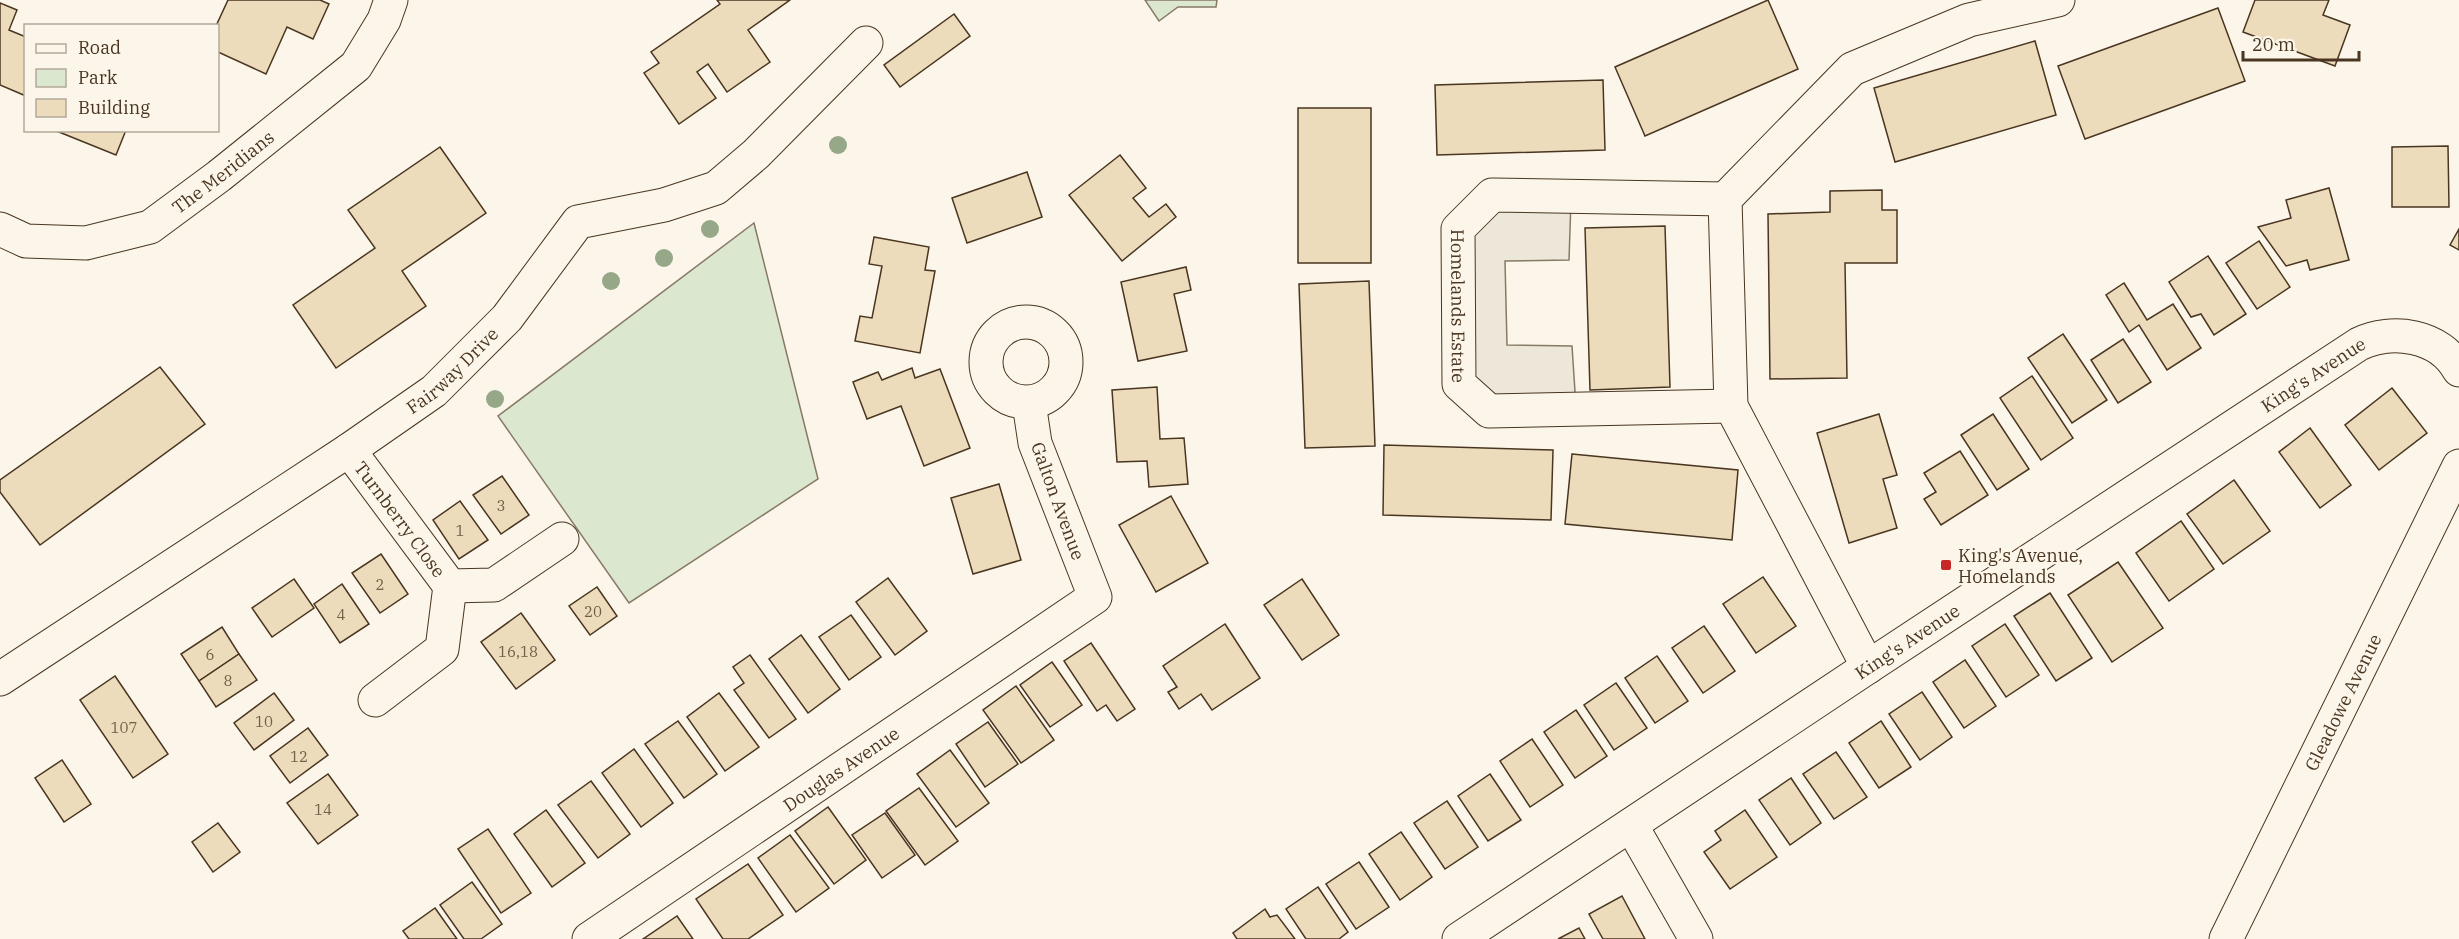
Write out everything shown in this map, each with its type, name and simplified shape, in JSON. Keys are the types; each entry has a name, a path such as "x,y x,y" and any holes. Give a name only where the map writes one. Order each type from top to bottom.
{"street":[{"name":"The Meridians","path":"0,229 26,241 86,243 150,227 219,176 356,66 384,20 391,0"},
{"path":"1868,667 1731,406 1725,199 1852,69 1971,10 2058,0"},
{"name":"Fairway Drive","path":"0,679 349,450 434,391 507,318 578,222 664,205 716,188 756,154 866,43"},
{"name":"Homelands Estate","path":"1725,199 1492,195 1458,229 1460,384 1489,411 1731,406"},
{"name":"King's Avenue","path":"1459,939 2359,344 2375,337 2404,335 2420,339 2439,349 2457,367"},
{"name":"Galton Avenue","path":"1029,403 1035,443 1095,597"},
{"name":"Turnberry Close","path":"349,450 450,586 442,649 375,700"},
{"name":"Gleadowe Avenue","path":"2226,939 2459,466"},
{"name":"Turnberry Close","path":"450,586 494,585 562,539"},
{"name":"Douglas Avenue","path":"589,939 1095,597"},
{"path":"1631,825 1696,939"}],"green space":[{"path":"1145,0 1217,0 1216,7 1178,7 1159,21"},
{"path":"754,223 818,479 629,603 498,416"}],"shaded area":[{"path":"1571,200 1569,260 1505,261 1507,345 1572,346 1576,407 1493,403 1466,381 1463,231 1494,202"}],"building":[{"path":"228,0 320,0 329,4 313,39 287,27 266,74 219,52 219,24 217,24"},
{"path":"717,0 790,0 748,30 770,62 727,92 708,64 697,72 716,98 679,124 644,73 659,63 651,52 720,4"},
{"path":"1768,0 1798,69 1645,136 1615,67"},
{"path":"2255,0 2329,0 2323,15 2350,25 2335,66 2243,32"},
{"path":"0,3 17,10 9,30 24,36 24,95 0,85"},
{"path":"2218,8 2245,81 2085,139 2058,66"},
{"path":"954,14 970,36 900,87 884,65"},
{"path":"2035,41 2056,115 1895,162 1874,88"},
{"path":"1603,80 1605,150 1437,155 1435,85"},
{"path":"1298,108 1371,108 1371,263 1298,263"},
{"path":"59,132 125,132 116,155"},
{"path":"2448,146 2449,207 2392,207 2392,147"},
{"path":"440,147 486,213 402,271 426,306 336,368 293,305 375,248 348,210"},
{"path":"1120,155 1146,188 1133,198 1149,217 1166,204 1176,217 1122,261 1069,195"},
{"path":"1027,172 1042,217 967,243 952,198"},
{"path":"2329,188 2349,260 2310,270 2307,260 2286,266 2258,227 2291,218 2286,200"},
{"path":"1882,190 1882,210 1897,210 1897,263 1845,263 1847,378 1770,379 1768,214 1830,212 1830,191"},
{"path":"1665,226 1670,387 1590,390 1585,228"},
{"path":"2459,229 2459,250 2450,245"},
{"path":"874,237 929,247 925,270 935,271 920,353 855,341 860,316 872,318 882,266 869,264"},
{"path":"2259,241 2290,287 2257,309 2226,263"},
{"path":"2208,256 2246,314 2214,335 2201,314 2191,317 2169,282"},
{"path":"1186,267 1191,290 1174,294 1187,351 1138,361 1121,282"},
{"path":"1369,281 1375,446 1305,448 1299,284"},
{"path":"2124,283 2147,320 2173,304 2201,348 2167,370 2139,325 2129,332 2106,295"},
{"path":"2063,334 2107,400 2072,423 2028,358"},
{"path":"2123,339 2151,382 2118,403 2091,360"},
{"path":"160,367 205,424 40,545 0,492 0,480"},
{"path":"912,368 915,378 940,369 970,448 924,466 901,406 867,419 853,382 878,372 882,380"},
{"path":"2032,376 2073,438 2041,460 2000,398"},
{"path":"1157,387 1160,439 1184,438 1188,484 1149,487 1147,461 1117,462 1112,390"},
{"path":"2392,388 2427,433 2379,470 2345,425"},
{"path":"1879,414 1897,475 1883,479 1897,528 1849,543 1817,433"},
{"path":"1993,414 2029,469 1997,490 1961,435"},
{"path":"2310,428 2351,485 2320,508 2279,452"},
{"path":"1384,445 1553,450 1551,520 1383,515"},
{"path":"1960,451 1988,495 1941,525 1924,499 1936,492 1924,473"},
{"path":"1572,454 1738,470 1732,540 1565,524"},
{"path":"502,476 529,515 501,534 473,495"},
{"path":"2234,480 2270,531 2223,564 2187,514"},
{"path":"999,484 1021,560 973,574 951,498"},
{"path":"1171,496 1208,563 1156,592 1119,525"},
{"path":"460,501 488,540 459,559 433,520"},
{"path":"2181,521 2214,569 2169,601 2136,553"},
{"path":"381,554 408,594 380,613 352,573"},
{"path":"2118,562 2163,628 2112,662 2068,595"},
{"path":"1763,577 1796,626 1756,653 1723,604"},
{"path":"888,578 927,631 895,655 856,602"},
{"path":"294,579 314,608 272,637 252,608"},
{"path":"1302,579 1339,635 1302,660 1264,605"},
{"path":"342,584 369,624 340,643 314,604"},
{"path":"597,587 617,616 590,635 569,606"},
{"path":"2050,593 2092,658 2056,681 2014,616"},
{"path":"521,613 555,660 516,689 481,642"},
{"path":"851,615 881,657 849,680 819,637"},
{"path":"1225,624 1260,678 1212,710 1201,694 1179,709 1168,692 1177,687 1163,666"},
{"path":"2005,624 2039,675 2006,697 1972,646"},
{"path":"1704,626 1735,671 1703,693 1672,648"},
{"path":"222,627 239,654 199,681 181,654"},
{"path":"801,635 840,689 808,713 769,659"},
{"path":"1091,643 1135,709 1117,721 1106,705 1097,711 1064,661"},
{"path":"239,654 257,680 216,707 199,681"},
{"path":"750,655 796,719 769,738 734,690 744,683 733,667"},
{"path":"1657,656 1688,701 1655,723 1625,678"},
{"path":"1965,660 1996,706 1964,728 1933,682"},
{"path":"1052,662 1082,705 1050,727 1020,685"},
{"path":"115,676 168,754 133,778 80,700"},
{"path":"1616,683 1647,728 1614,750 1584,705"},
{"path":"1016,686 1054,740 1021,763 983,710"},
{"path":"1922,692 1952,737 1920,760 1889,714"},
{"path":"274,693 294,720 254,750 234,723"},
{"path":"719,693 759,747 725,771 687,717"},
{"path":"1576,710 1607,756 1575,778 1544,732"},
{"path":"678,721 717,774 684,798 645,744"},
{"path":"1881,721 1911,767 1879,788 1849,743"},
{"path":"988,722 1018,764 985,787 956,744"},
{"path":"308,728 328,755 290,783 270,756"},
{"path":"1532,739 1563,785 1530,807 1500,761"},
{"path":"634,749 673,803 641,827 602,773"},
{"path":"950,750 989,803 956,827 917,774"},
{"path":"1836,752 1867,797 1834,819 1803,774"},
{"path":"62,760 91,804 64,822 35,778"},
{"path":"328,774 358,815 318,844 287,803"},
{"path":"1490,774 1521,820 1488,841 1458,796"},
{"path":"1791,778 1821,823 1790,845 1759,800"},
{"path":"591,781 630,834 598,858 558,805"},
{"path":"919,788 958,841 925,865 886,811"},
{"path":"1447,801 1478,847 1445,869 1414,823"},
{"path":"828,807 866,860 834,884 795,831"},
{"path":"546,810 585,863 552,887 514,834"},
{"path":"1745,810 1777,857 1730,889 1704,852 1721,840 1715,831"},
{"path":"885,813 915,855 882,878 852,835"},
{"path":"218,823 240,852 213,872 192,842"},
{"path":"488,829 531,893 501,913 458,849"},
{"path":"1401,832 1432,877 1400,900 1369,854"},
{"path":"790,835 829,888 796,912 758,858"},
{"path":"1359,862 1389,907 1356,929 1326,884"},
{"path":"748,864 783,915 748,939 723,939 696,899"},
{"path":"472,882 502,924 481,939 464,939 440,905"},
{"path":"1318,887 1348,932 1339,939 1306,939 1286,909"},
{"path":"1622,896 1645,939 1603,939 1589,914"},
{"path":"435,908 457,939 409,939 403,931"},
{"path":"1265,909 1270,917 1277,915 1295,939 1237,939 1233,933"},
{"path":"677,916 693,939 643,939"},
{"path":"1579,928 1585,939 1558,939"}],"place":[{"name":"King's Avenue, Homelands","path":"1946,565"}]}
